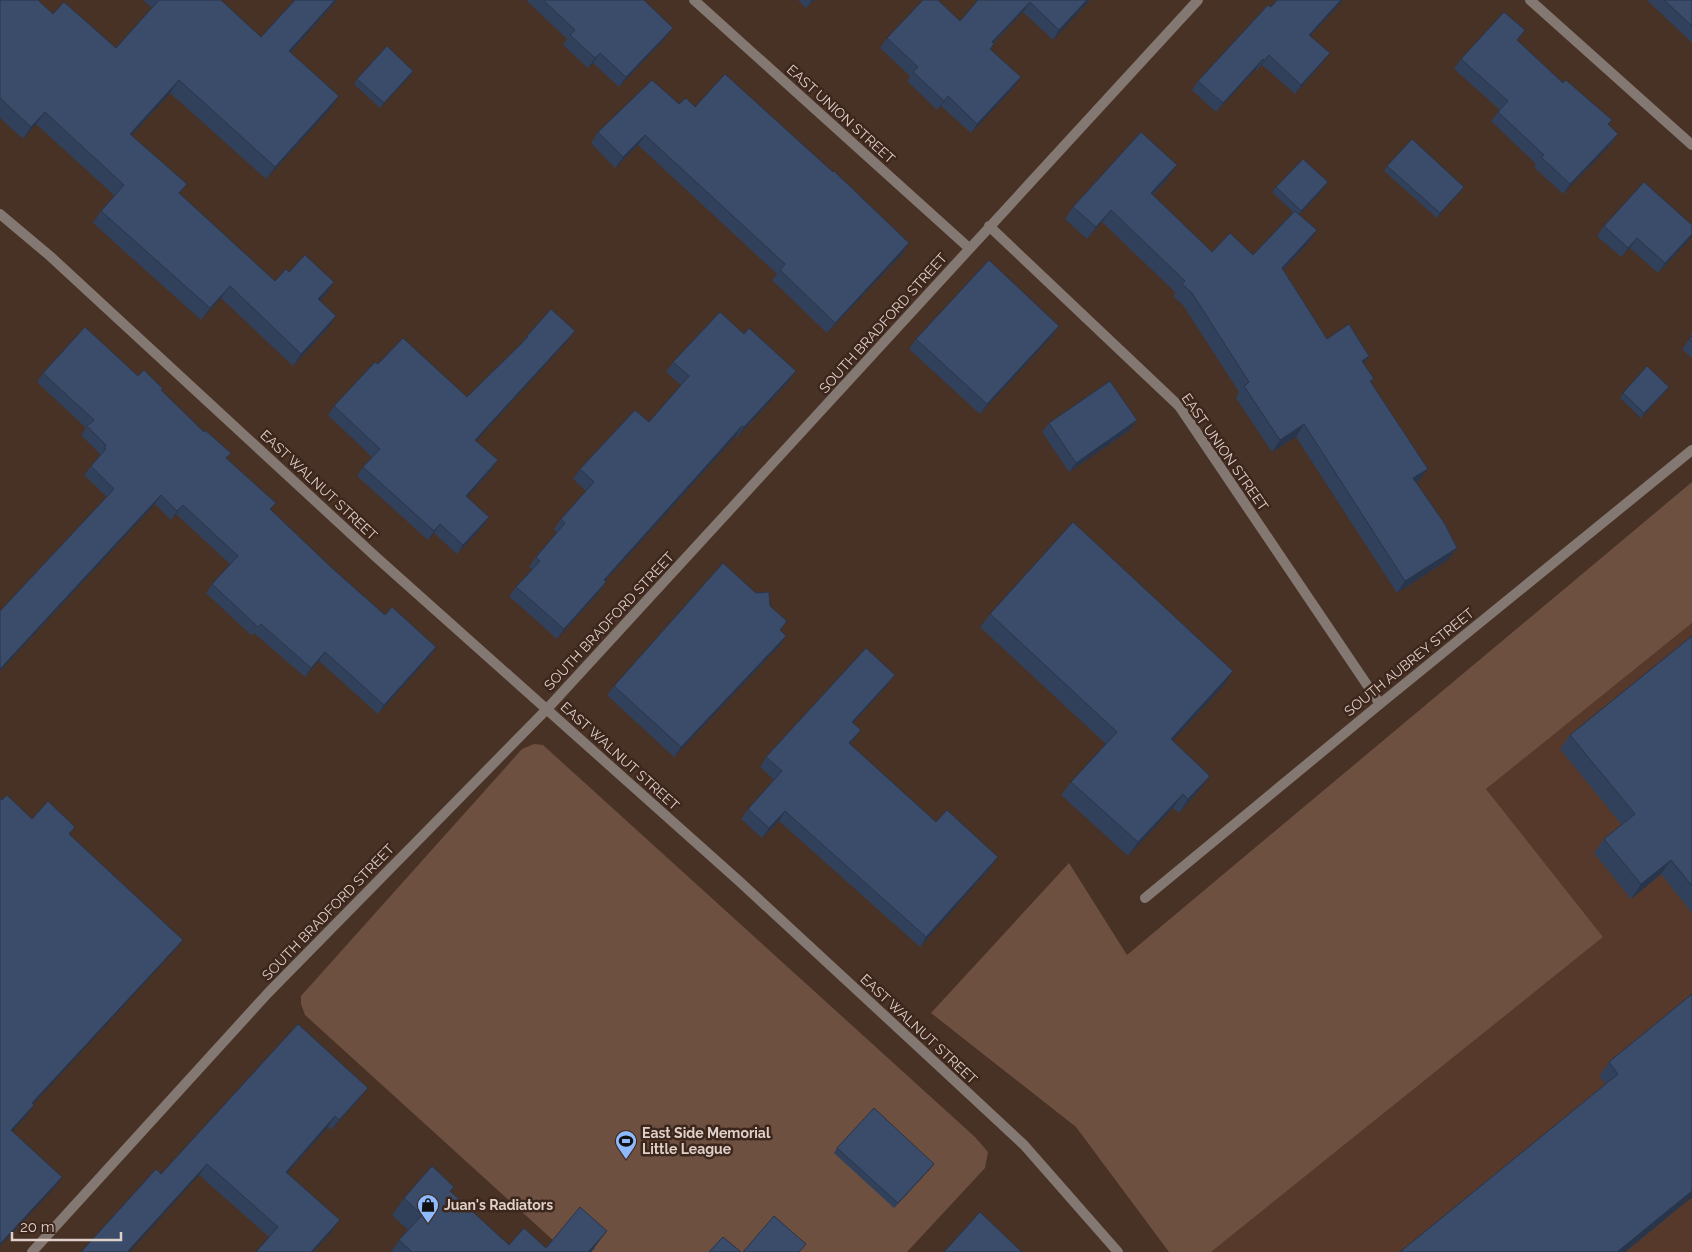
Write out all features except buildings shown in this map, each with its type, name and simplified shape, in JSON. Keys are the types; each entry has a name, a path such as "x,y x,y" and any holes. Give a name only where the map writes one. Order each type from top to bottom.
{"street":[{"name":"EAST UNION STREET","path":"694,0 969,248"},
{"name":"SOUTH BRADFORD STREET","path":"32,1252 268,993 547,710 1198,0"},
{"path":"1530,0 1692,145"},
{"name":"EAST WALNUT STREET","path":"0,214 50,256 376,557 739,881 1024,1146 1118,1252"},
{"name":"EAST UNION STREET","path":"989,226 1179,406 1380,704"},
{"name":"SOUTH AUBREY STREET","path":"1145,898 1692,450"}],"shaded area":[{"path":"1692,482 1692,623 1486,789 1603,937 1211,1252 1169,1252 1076,1127 931,1013 1069,863 1127,955"},
{"path":"1692,623 1692,1252 1211,1252 1603,937 1486,789"},
{"path":"534,744 543,745 975,1137 988,1152 985,1168 907,1252 566,1252 305,1015 301,1004 301,996 522,749"}],"place":[{"name":"East Side Memorial Little League","path":"626,1160"},
{"name":"Juan's Radiators","path":"428,1224"}]}
